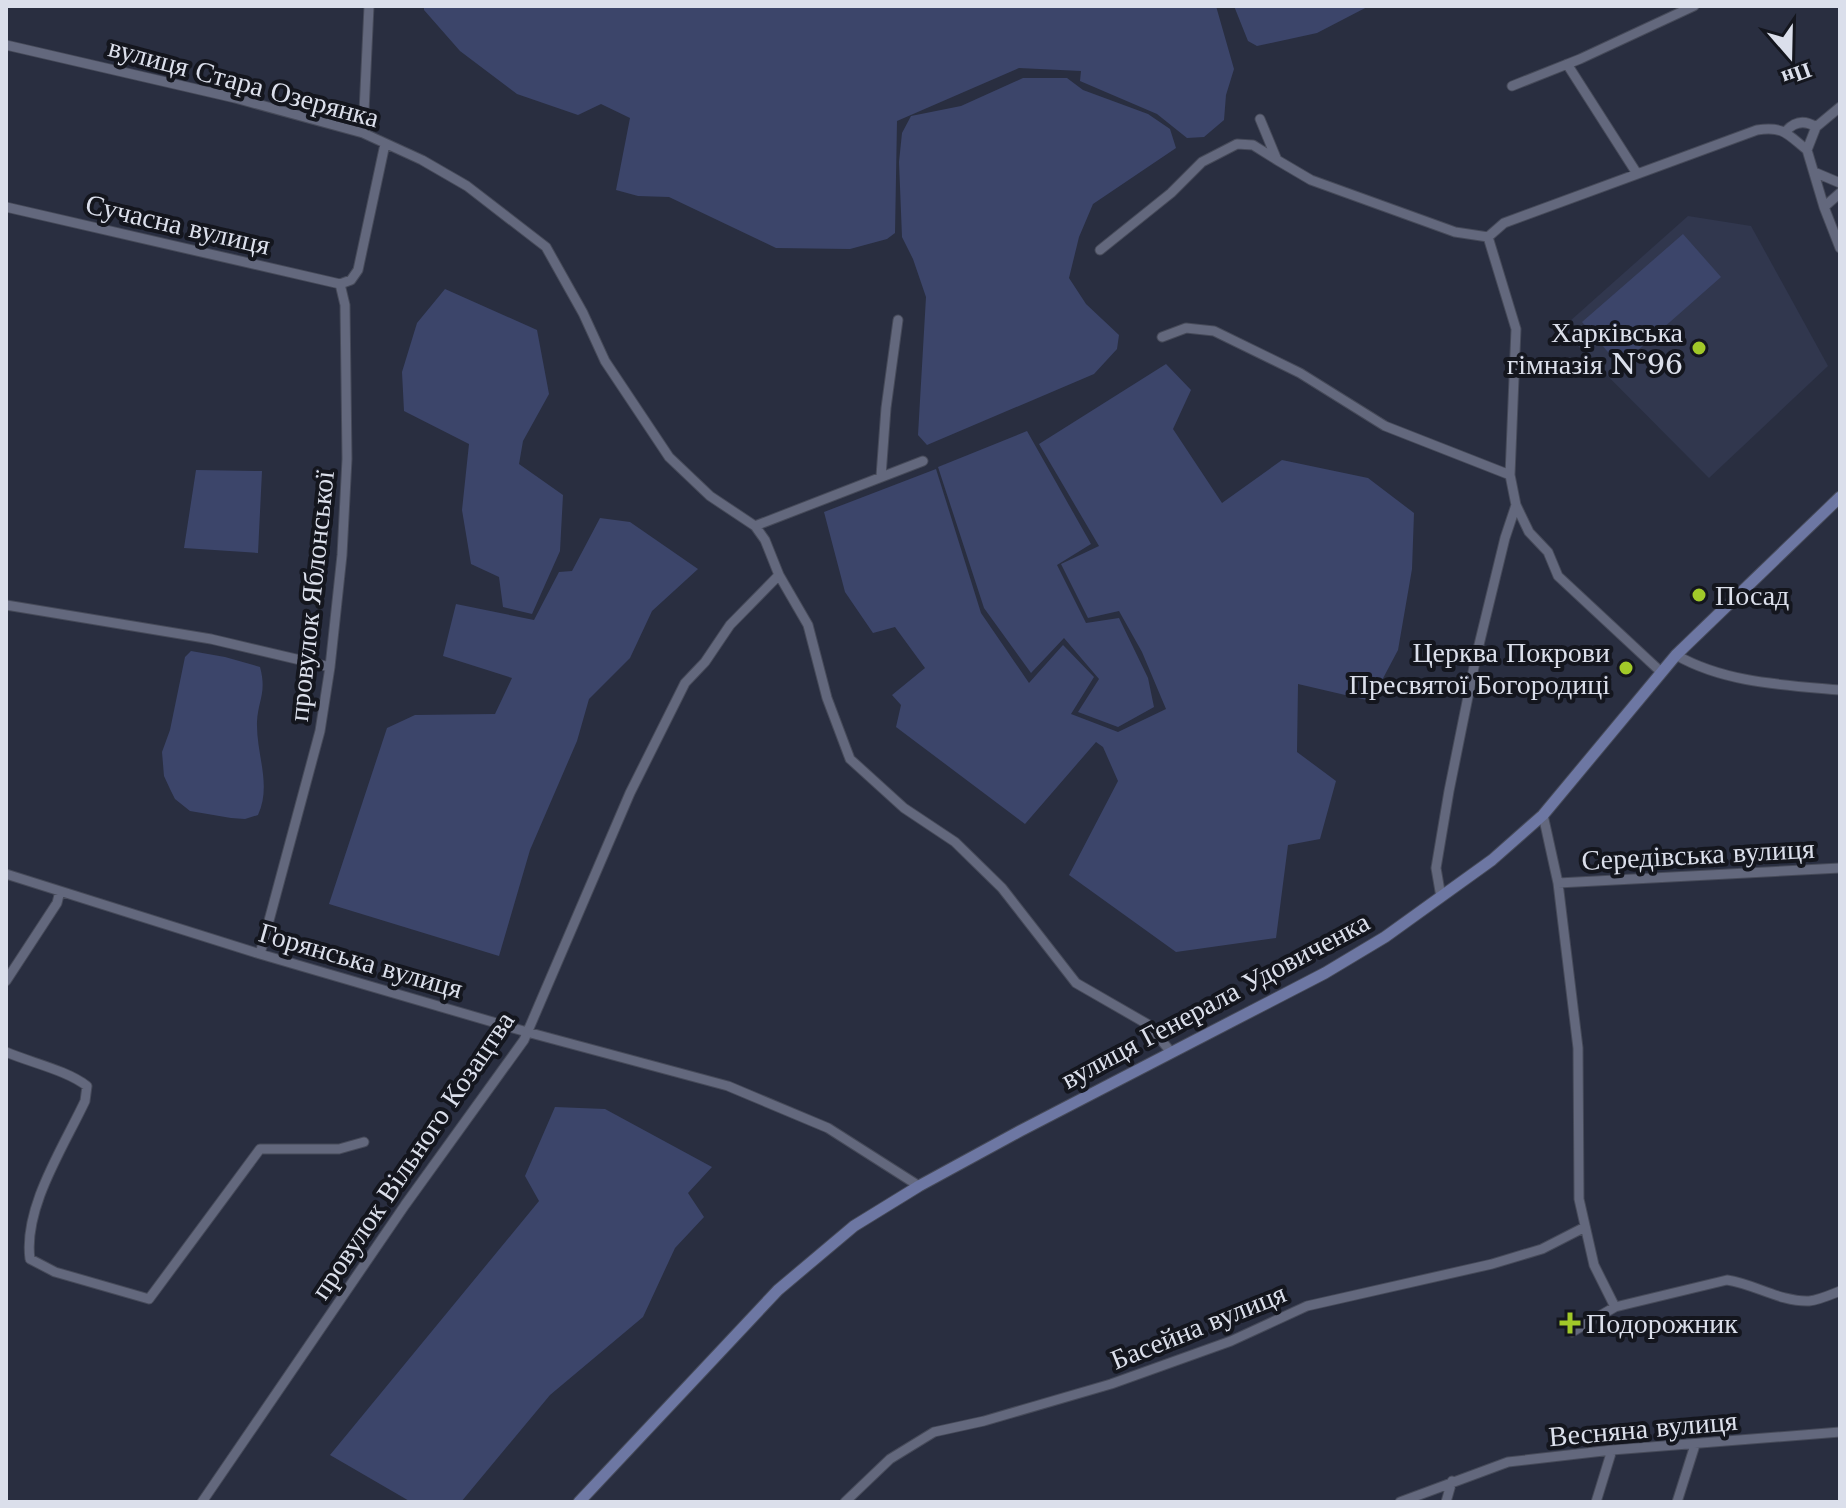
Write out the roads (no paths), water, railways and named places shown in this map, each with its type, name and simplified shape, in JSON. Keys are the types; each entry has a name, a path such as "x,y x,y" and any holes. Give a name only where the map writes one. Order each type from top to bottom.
{"main road":[{"name":"вулиця Генерала Удовиченка","path":"579,1502 778,1290 854,1226 919,1186 1170,1051 1325,973 1385,937 1492,860 1543,815 1660,671 1840,497"}],"street":[{"path":"363,133 369,6"},
{"path":"1512,86 1694,6"},
{"name":"вулиця Стара Озерянка","path":"6,45 235,98 363,133 422,160 467,186 546,247 583,313 605,361 669,457 710,496 755,526 765,540 779,575 808,625 827,698 850,759 904,808 955,842 992,879 1076,983 1149,1025 1170,1051"},
{"path":"1567,64 1636,172"},
{"path":"1807,150 1816,127 1840,107"},
{"path":"1260,119 1277,160"},
{"path":"1786,131 1804,122 1816,127"},
{"path":"1100,250 1171,193 1202,162 1237,144 1253,145 1311,180 1455,232 1488,237 1504,223 1636,172 1757,130 1771,128 1786,131 1807,150 1840,248"},
{"path":"340,284 351,280 358,270 385,144"},
{"path":"1814,172 1840,183"},
{"path":"1824,207 1840,193"},
{"name":"Сучасна вулиця","path":"6,207 340,284"},
{"path":"1488,237 1516,329 1510,475 1516,505 1529,532 1548,552 1558,576 1660,671"},
{"name":"провулок Яблонської","path":"260,954 320,731 330,667 342,555 347,459 345,305 340,284"},
{"path":"881,476 898,320"},
{"path":"1162,337 1186,328 1214,331 1300,373 1385,426 1510,475"},
{"path":"755,526 923,461"},
{"path":"1441,897 1436,868 1449,791 1476,657 1516,505"},
{"name":"провулок Вільного Козацтва","path":"202,1502 527,1032 624,806 685,683 705,662 730,625 779,575"},
{"path":"6,605 199,637 330,667"},
{"path":"1676,655 1697,667 1754,681 1840,690"},
{"path":"1543,815 1558,883 1578,1048 1579,1199 1594,1265 1615,1307"},
{"name":"Середівська вулиця","path":"1558,883 1840,868"},
{"name":"Горянська вулиця","path":"6,874 260,954 527,1032 728,1086 828,1128 919,1186"},
{"path":"6,981 57,903 60,891"},
{"path":"6,1052 40,1067 74,1076 87,1086 85,1101 37,1203 28,1244 30,1259 55,1272 149,1299 260,1149 339,1149 364,1142"},
{"name":"Басейна вулиця","path":"845,1502 890,1459 934,1432 984,1421 1111,1384 1231,1341 1307,1306 1492,1264 1542,1249 1585,1227"},
{"path":"1572,1332 1615,1307 1727,1280 1800,1300 1812,1301 1840,1291"},
{"name":"Весняна вулиця","path":"1400,1502 1508,1462 1612,1450 1840,1432"},
{"path":"1677,1502 1695,1445"},
{"path":"1596,1502 1612,1450"},
{"path":"1446,1502 1452,1481"}],"place":[{"name":"Харківська гімназія №96","path":"1699,348"},
{"name":"Посад","path":"1699,595"},
{"name":"Церква Покрови Пресвятої Богородиці","path":"1626,668"},
{"name":"Подорожник","path":"1570,1323"}]}
